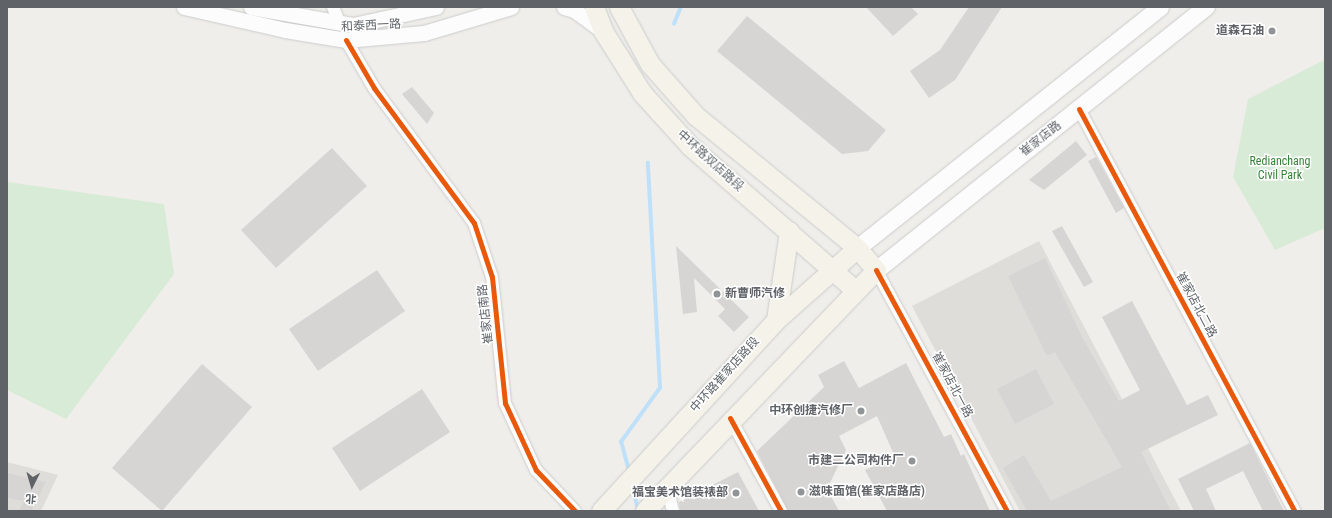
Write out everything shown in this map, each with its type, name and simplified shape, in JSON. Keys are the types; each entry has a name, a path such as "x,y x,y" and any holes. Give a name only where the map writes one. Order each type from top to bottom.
{"main road":[{"name":"中环路双店路段","path":"594,7 603,31 642,93 690,146 833,268 855,290"},
{"name":"中环路双店路段","path":"619,7 650,64 696,116 857,248 876,270"},
{"path":"857,248 1160,7"},
{"name":"崔家店路","path":"876,270 1206,7"},
{"path":"776,320 789,231"},
{"name":"中环路崔家店路段","path":"606,505 776,320 857,248"},
{"path":"645,511 730,418 876,270"}],"street":[{"name":"和泰西一路","path":"184,7 286,30 346,40 424,33 511,7"},
{"name":"和泰西一路","path":"251,7 340,24 382,20 436,7"},
{"path":"333,7 340,24"},
{"path":"564,7 574,10 603,31"},
{"name":"崔家店南路","path":"346,40 374,88 474,223 492,277 505,403 536,470 575,511"},
{"name":"崔家店北二路","path":"1079,109 1295,511"},
{"name":"崔家店北一路","path":"876,270 1007,511"},
{"path":"730,418 781,511"},
{"path":"663,491 673,511"}],"shaded area":[{"path":"1039,241 1181,511 1020,511 912,306"},
{"path":"7,462 58,475 41,511 7,511"}],"green space":[{"name":"Redianchang Civil Park","path":"1324,60 1325,228 1275,250 1233,177 1248,99"},
{"path":"7,182 164,204 174,274 66,419 7,390"}],"building":[{"path":"866,7 911,7 918,14 893,36"},
{"path":"969,7 1002,7 955,80 929,98 910,71 940,50"},
{"path":"747,16 886,130 868,151 842,154 717,51"},
{"path":"412,87 434,113 427,124 402,94"},
{"path":"1076,141 1087,155 1044,190 1029,180"},
{"path":"332,148 367,186 276,268 241,230"},
{"path":"1096,157 1124,208 1116,213 1088,161"},
{"path":"1062,226 1093,282 1084,287 1052,231"},
{"name":"新曹师汽修","path":"676,246 749,317 734,332 718,316 725,309 694,278 697,312 683,314"},
{"path":"1045,258 1083,339 1119,401 1140,390 1102,317 1132,301 1187,405 1208,395 1218,415 1141,452 1171,511 1027,511 1003,468 1024,455 1051,501 1122,467 1055,352 1047,356 1008,276"},
{"path":"377,270 405,311 318,371 289,329"},
{"path":"844,361 859,388 906,363 944,437 951,434 961,456 964,454 990,511 887,511 865,470 895,457 877,416 839,436 846,450 827,489 839,511 788,511 757,451 824,387 818,375"},
{"path":"202,364 252,407 162,511 112,468"},
{"path":"1036,369 1054,404 1015,424 997,389"},
{"path":"422,389 450,432 360,491 332,448"},
{"path":"1250,443 1284,511 1263,511 1243,471 1206,489 1216,511 1194,511 1178,479"},
{"path":"738,472 759,511 680,511 679,502"},
{"path":"7,473 46,482 31,511 19,511 24,501 7,498"}],"waterway":[{"path":"674,24 681,7"},
{"path":"629,471 621,442 660,388 648,163"},
{"path":"632,485 638,508"}],"cycle path":[{"path":"346,40 374,88 474,223 492,277 505,403 536,470 575,511"},
{"path":"1079,109 1295,511"},
{"path":"876,270 1007,511"},
{"path":"730,418 781,511"}],"place":[{"name":"道森石油","path":"1272,31"},
{"name":"新曹师汽修","path":"717,294"},
{"name":"中环创捷汽修厂","path":"861,411"},
{"name":"市建二公司构件厂","path":"912,461"},
{"name":"滋味面馆(崔家店路店)","path":"801,492"},
{"name":"福宝美术馆装裱部","path":"736,493"}]}
